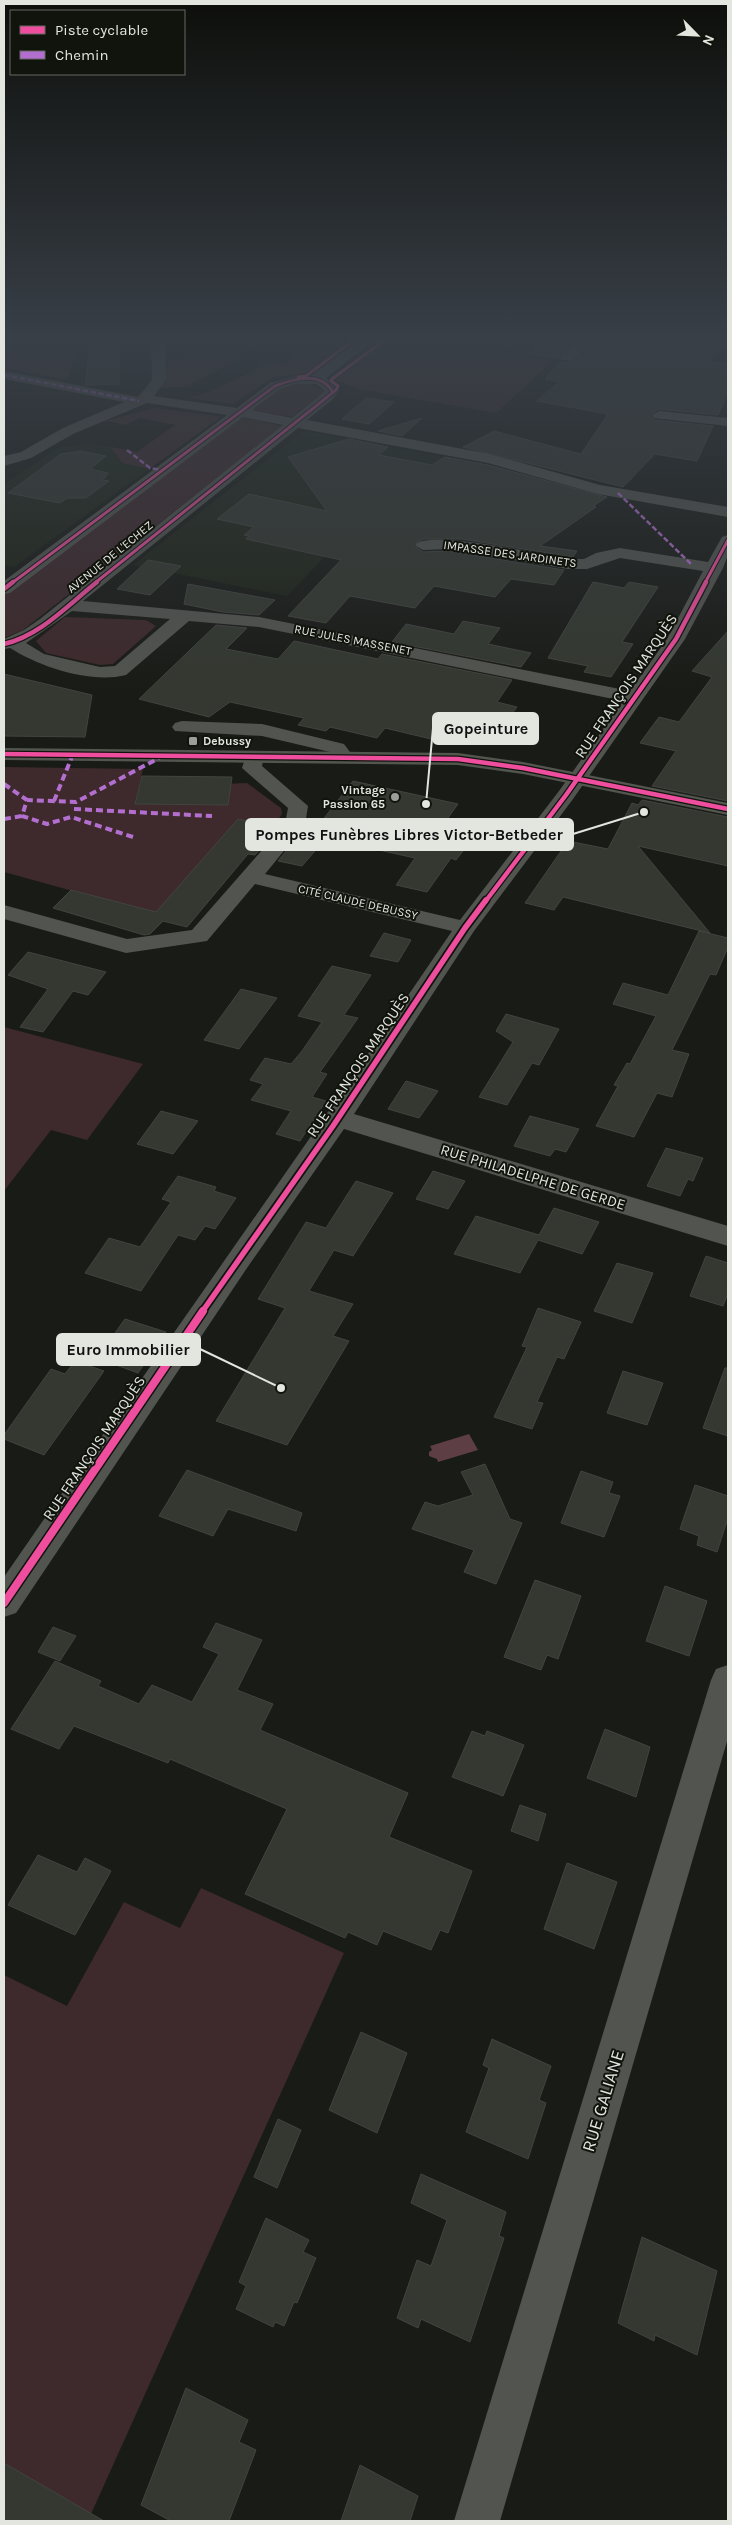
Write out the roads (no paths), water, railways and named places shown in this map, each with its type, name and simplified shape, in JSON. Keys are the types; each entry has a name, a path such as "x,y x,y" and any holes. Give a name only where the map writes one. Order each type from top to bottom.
{"main road":[{"path":"4,754 344,756 466,760 578,779 728,809"}],"street":[{"path":"4,462 28,454"},
{"path":"4,589 183,454"},
{"name":"AVENUE DE L'ECHEZ","path":"9,644 68,605 256,454"},
{"path":"463,454 490,459 611,491 728,512"},
{"name":"RUE FRANÇOIS MARQUÈS","path":"4,1603 232,1268 338,1118 465,928 578,779 676,639 715,568 728,540"},
{"name":"IMPASSE DES JARDINETS","path":"423,545 447,544 568,564 587,564 620,553 715,568"},
{"name":"RUE JULES MASSENET","path":"68,605 258,622 635,698"},
{"path":"9,644 38,658 100,673 120,671 184,616"},
{"path":"182,728 262,730 337,748 344,756"},
{"path":"4,912 126,946 199,936 295,825 298,806 252,768 254,756"},
{"name":"CITÉ CLAUDE DEBUSSY","path":"252,877 465,928"},
{"name":"RUE PHILADELPHE DE GERDE","path":"338,1118 728,1236"},
{"name":"RUE GALIANE","path":"477,2521 728,1680"}],"place":[{"name":"Debussy","path":"193,741"},
{"name":"Vintage Passion 65","path":"395,797"},
{"name":"Gopeinture","path":"426,804"},
{"name":"Pompes Funèbres Libres Victor-Betbeder","path":"644,812"},
{"name":"Euro Immobilier","path":"281,1388"}]}
